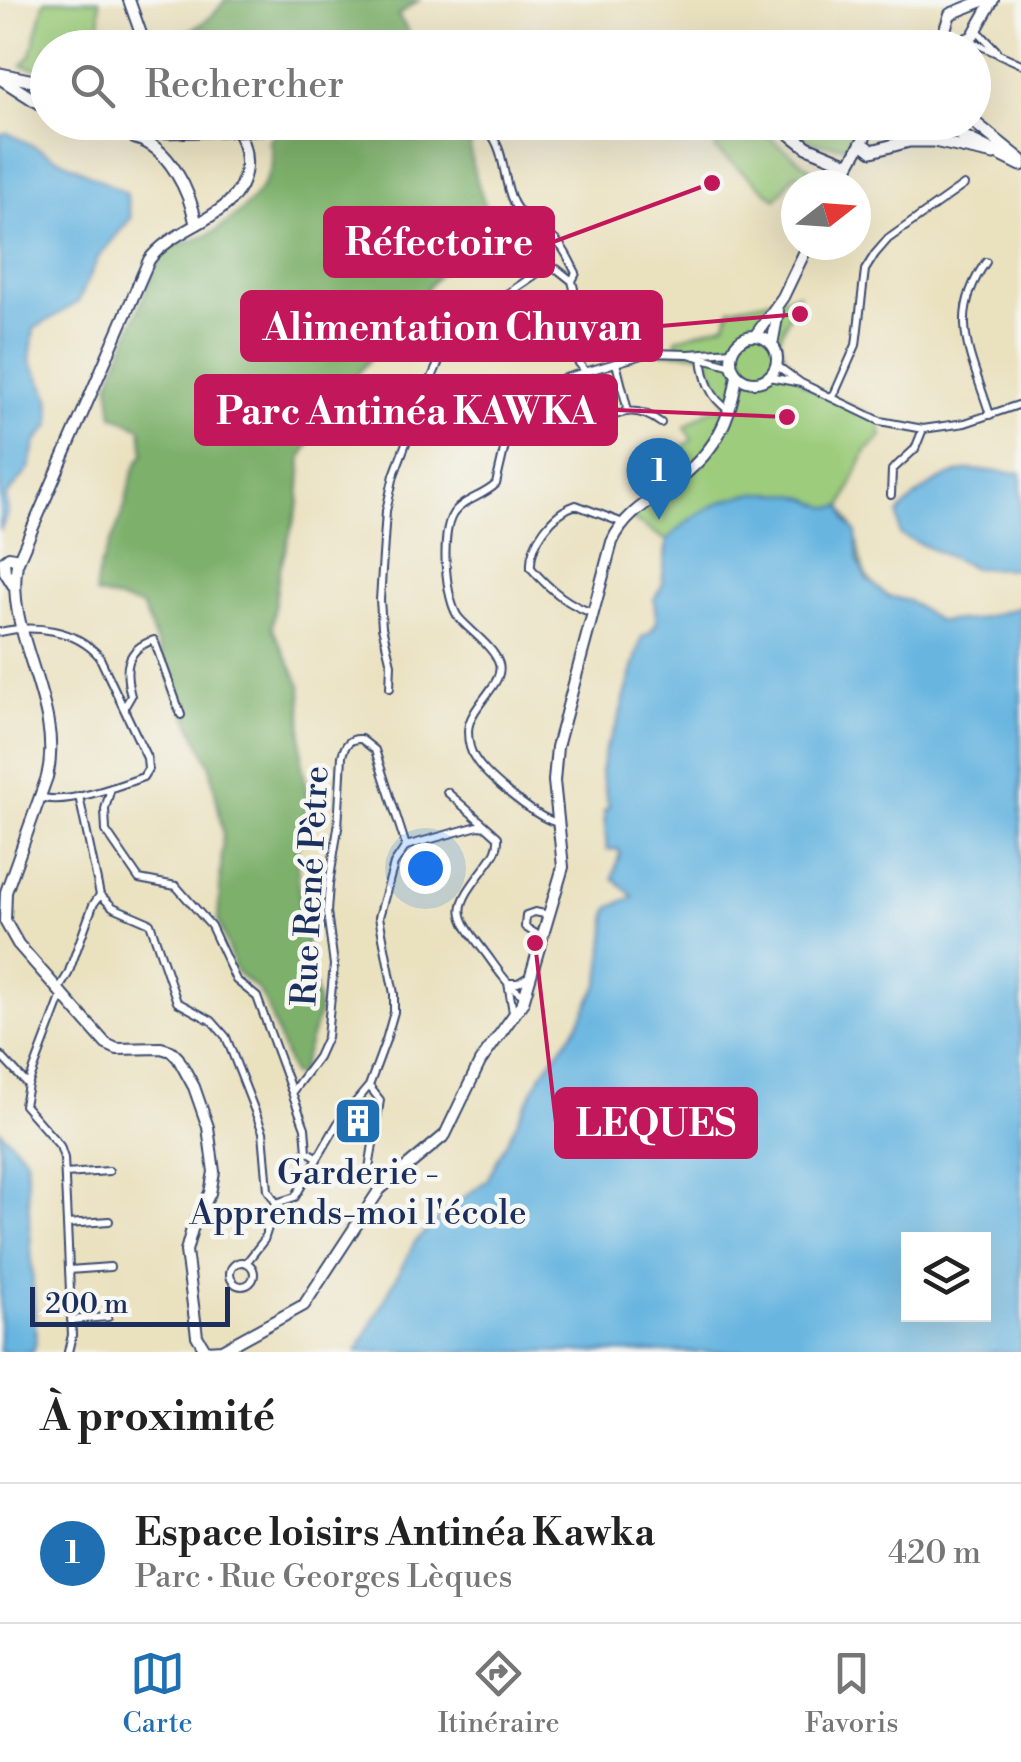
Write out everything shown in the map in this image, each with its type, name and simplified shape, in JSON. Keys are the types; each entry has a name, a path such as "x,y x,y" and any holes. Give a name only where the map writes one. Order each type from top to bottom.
{"main road":[{"path":"130,0 140,30"},
{"path":"946,30 947,18 986,0"},
{"path":"976,28 993,0"},
{"path":"960,10 970,13 976,28"},
{"path":"0,76 30,81"},
{"path":"0,76 30,97"},
{"path":"991,137 1021,163"},
{"path":"144,140 160,150 173,168 198,218"},
{"path":"173,168 174,140"},
{"path":"242,140 244,181 230,204 198,218 149,260 19,559 15,586 51,737 50,768 6,892 2,918 12,936 106,1044 117,1049 171,1051 185,1069 201,1104 212,1152 214,1180 186,1252 197,1336 206,1351 222,1350 304,1305 380,1189 445,1135 480,1062 525,996 564,862 555,758 612,542 623,523 703,460 718,438 730,409 732,351 740,340 755,336 783,296 801,260"},
{"path":"798,140 848,164"},
{"path":"845,170 864,140"},
{"path":"968,140 994,154"},
{"path":"862,143 872,150 909,141 934,141 1021,163"},
{"path":"730,409 752,382 769,377 776,365 772,332 783,296"},
{"path":"755,336 772,345"},
{"path":"734,370 752,382"}],"street":[{"path":"991,44 997,51"},
{"path":"991,49 1021,64"},
{"path":"494,140 520,214 561,245 576,273 572,281 569,345 586,372"},
{"path":"833,397 856,345 865,270 888,240 964,184"},
{"path":"986,262 970,285 963,326 990,414"},
{"path":"390,688 391,664 380,600 386,511 400,459 435,368 463,324 506,293 549,268 564,272 572,281"},
{"path":"560,823 542,818 482,768 471,752 469,719 498,678 500,668 494,654 450,604 448,530 452,514 496,484 518,402 536,388 649,354 732,351"},
{"path":"689,354 734,370"},
{"path":"702,357 710,390 717,402 730,409"},
{"path":"616,363 628,411"},
{"path":"776,365 801,383 880,421 923,429 966,423 1021,404"},
{"path":"769,377 801,383"},
{"path":"586,426 628,411 648,413 661,423"},
{"path":"890,495 892,470 916,449 923,429"},
{"path":"592,613 567,602 538,576 531,568 532,550 560,512 576,505 623,523"},
{"path":"0,632 23,628 74,637 92,648 147,758 148,769 143,778 79,796 54,800 41,797"},
{"path":"123,709 131,696 124,674 128,660 136,648 154,640 181,715"},
{"name":"Rue René Pètre","path":"292,1092 318,1056 326,1037 334,978 327,912 329,884 338,828 342,756 344,746 356,738 366,740 375,750 406,846"},
{"path":"111,788 105,809 106,831 139,879 176,886 209,924 236,980 257,997 305,1128 307,1152 317,1157"},
{"path":"447,792 498,837 497,851 462,900 460,910 467,928 508,983 525,996"},
{"path":"79,796 100,895 114,907 150,923 177,1002 212,1021 226,1036 264,1132 268,1190 276,1203 264,1240 246,1263"},
{"path":"276,1203 295,1198 338,1123 369,1086 394,1012 392,977 379,924 394,864 406,846 432,836 487,827"},
{"path":"68,1352 71,1320 65,1174 60,1146 24,1105 60,992 100,895"},
{"path":"542,937 525,927 524,921 535,912 549,916"},
{"path":"508,983 521,982 532,973"},
{"path":"508,983 513,1016"},
{"path":"0,1054 28,1085"},
{"path":"369,1086 380,1100 369,1169 380,1189"},
{"path":"65,1174 108,1171"},
{"path":"67,1224 109,1221"},
{"path":"69,1270 110,1266"},
{"path":"71,1320 108,1316"}],"green space":[{"path":"45,0 99,0 101,30 37,30"},
{"path":"225,0 419,0 398,15 407,30 190,30 214,14"},
{"path":"269,140 472,140 472,165 487,212 498,220 502,230 439,274 334,403 302,456 299,503 279,572 272,628 301,686 302,764 308,800 297,851 300,904 319,1013 299,1075 292,1075 259,991 236,971 218,920 223,833 210,765 142,606 96,594 102,563 123,512 132,475 144,454 141,428 113,415 109,384 160,255 228,222 265,181 272,156"},
{"path":"722,140 773,140 812,170 781,170 781,192 776,199 715,149"},
{"path":"809,140 849,140 846,146"},
{"path":"798,294 779,339 787,362 798,372 802,383 879,420 882,437 866,451 842,507 855,533 864,570 887,596 613,878 620,853 618,849 607,850 604,811 609,807 601,773 605,749 617,725 642,637 657,622 654,600 662,586 667,541 629,517 669,484 659,462 692,440 685,427 711,409 729,409 706,354 634,351 678,347 676,339 726,323 730,308"}],"water":[{"path":"8,133 126,193 131,218 99,256 78,302 34,329 30,360 49,396 51,424 36,442 29,469 6,497 8,513 0,531 0,134"},
{"path":"970,470 1021,473 1021,569 974,568 900,535 898,514 913,499 940,480"},
{"path":"756,493 783,494 828,507 842,506 847,522 856,532 858,561 866,579 887,596 909,601 938,621 973,620 1021,607 1021,1352 357,1352 415,1242 444,1213 487,1180 542,1073 576,1028 600,981 608,912 611,906 634,897 613,878 618,849 607,850 604,811 609,807 601,773 605,749 617,725 642,637 657,622 654,600 662,586 667,540 687,522 730,499"},
{"path":"0,1130 26,1158 36,1341 33,1352 0,1352"}],"place":[{"name":"Réfectoire","path":"712,183"},
{"name":"Alimentation Chuvan","path":"800,314"},
{"name":"Parc Antinéa KAWKA","path":"787,417"},
{"name":"Espace loisirs Antinéa Kawka","path":"659,520"},
{"name":"LEQUES","path":"535,943"},
{"name":"Garderie - Apprends-moi l'école","path":"358,1121"}]}
